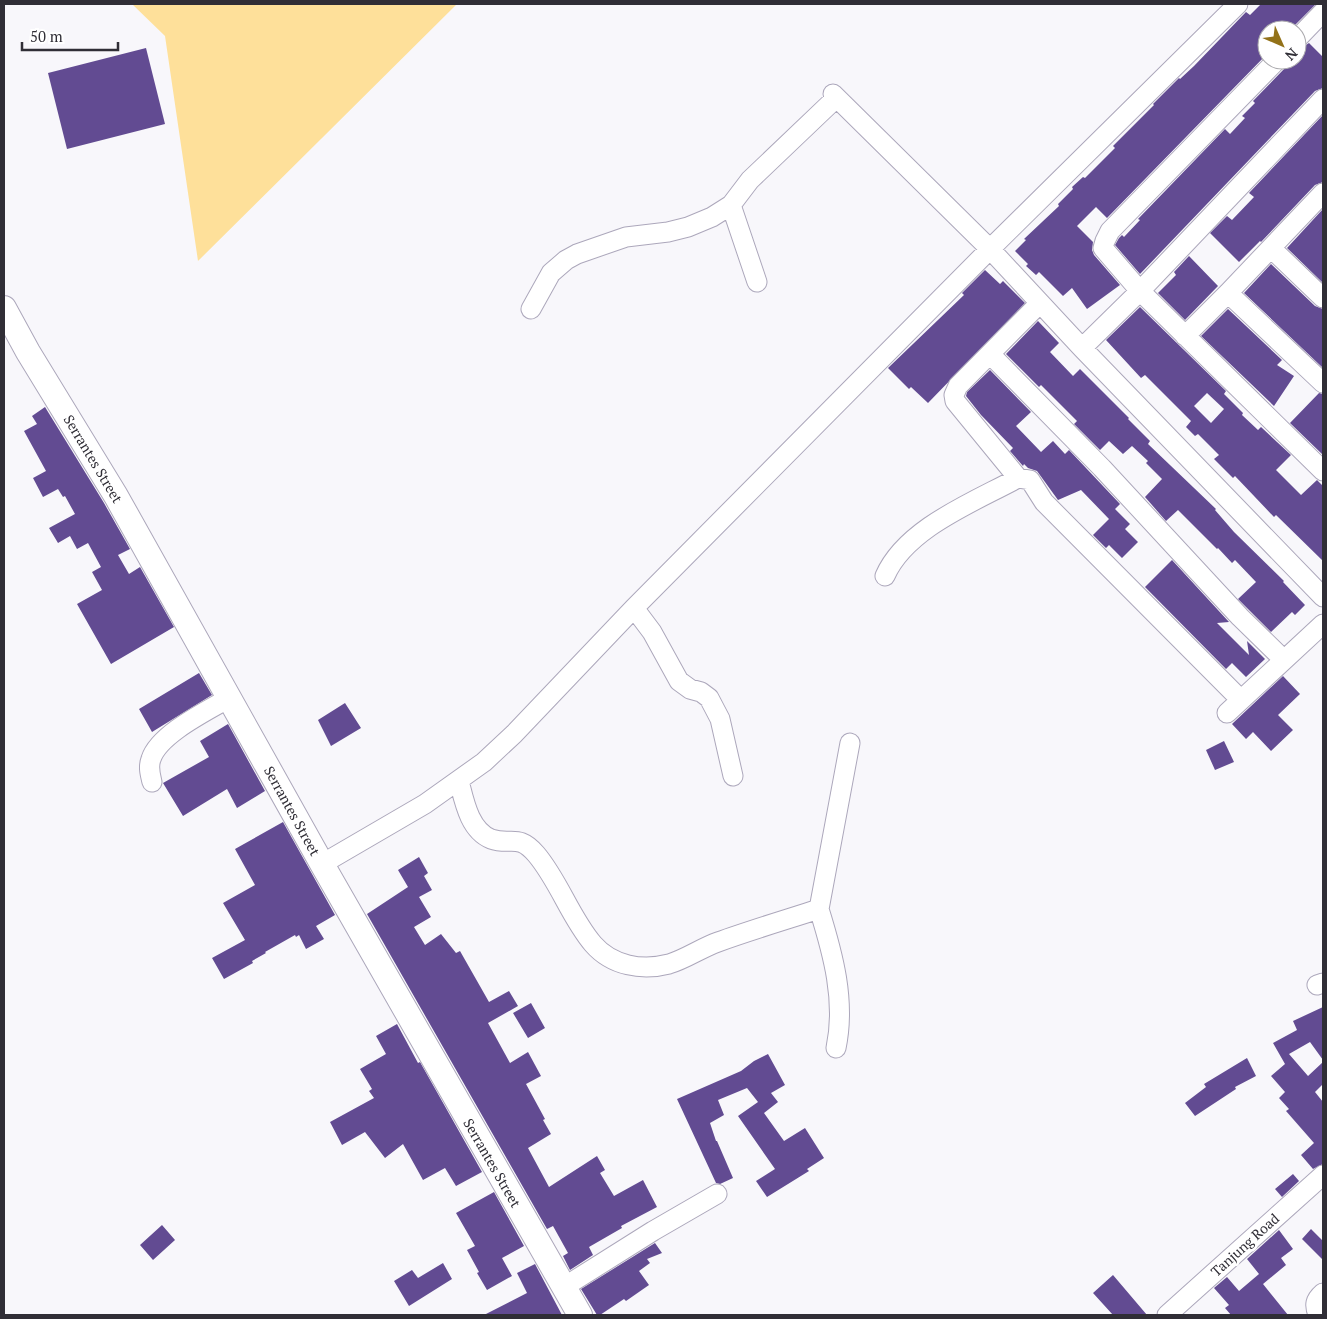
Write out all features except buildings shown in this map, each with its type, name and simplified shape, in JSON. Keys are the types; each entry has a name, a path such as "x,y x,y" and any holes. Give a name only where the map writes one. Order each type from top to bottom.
{"main road":[{"name":"Serrantes Street","path":"4,308 28,352 116,496 322,864 580,1315"}],"street":[{"path":"322,864 425,804 484,762 514,734 634,608 1238,4"},
{"path":"1307,29 1323,12"},
{"path":"1267,70 1110,232 1104,241 1104,250 1140,291 1323,471"},
{"path":"531,309 551,274 566,260 577,254 626,237 688,227 712,217 731,205 750,180 834,96 990,250 1323,597"},
{"path":"1082,348 1140,291 1323,99"},
{"path":"1185,336 1270,248 1320,204"},
{"path":"731,205 757,282"},
{"path":"1270,248 1323,298"},
{"path":"1228,293 1323,382"},
{"path":"1018,478 954,401 954,395 958,386 1040,303"},
{"path":"990,354 1102,468 1240,617 1284,660"},
{"path":"885,576 895,558 928,527 1018,478 1030,480 1044,502 1241,700"},
{"path":"634,608 652,632 679,681 690,689 702,692 709,698 720,719 733,776"},
{"path":"1227,713 1323,624"},
{"path":"152,782 150,762 152,755 162,743 191,720 229,698"},
{"path":"836,1048 840,1031 839,993 831,946 819,909 850,743"},
{"path":"458,781 466,810 474,824 491,839 520,841 530,848 544,865 582,930 593,945 612,961 643,967 669,964 717,942 819,909"},
{"name":"Tanjung Road","path":"1167,1315 1323,1175"},
{"path":"564,1287 653,1231 717,1194"},
{"path":"1318,1315 1315,1308 1316,1301 1323,1293"}],"shaded area":[{"path":"132,4 457,4 198,261 165,36"}]}
